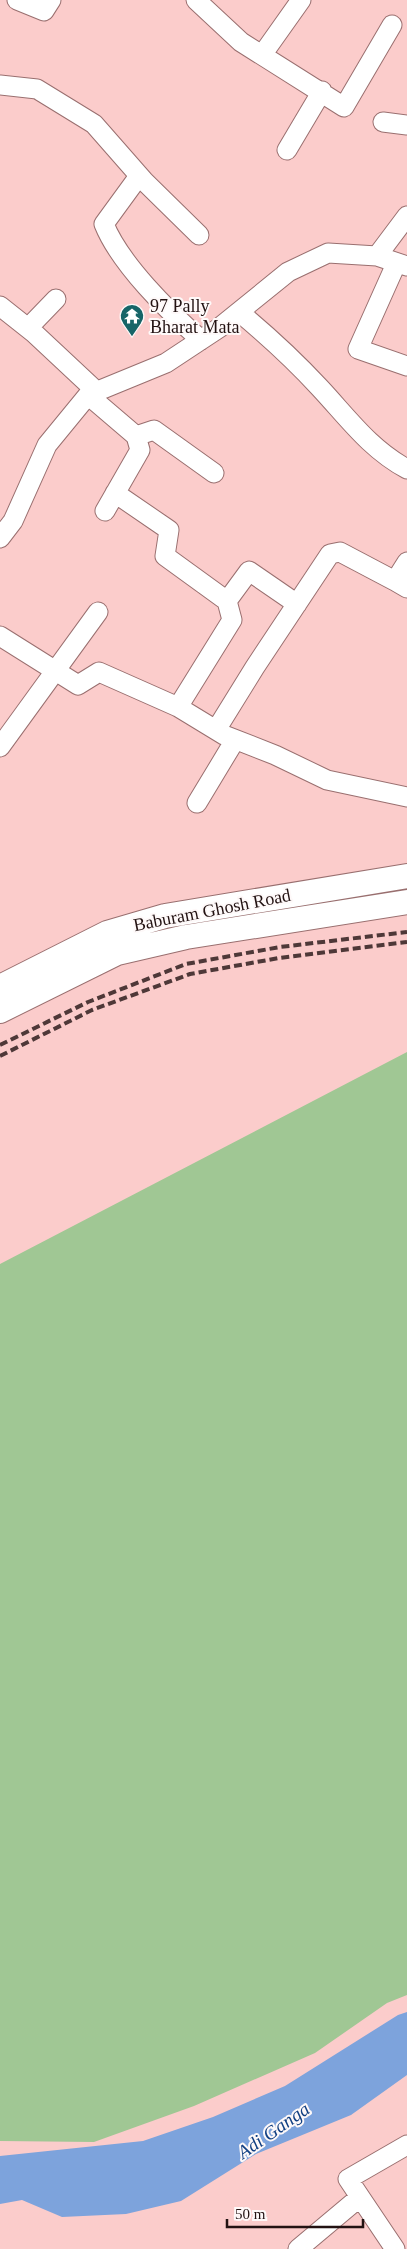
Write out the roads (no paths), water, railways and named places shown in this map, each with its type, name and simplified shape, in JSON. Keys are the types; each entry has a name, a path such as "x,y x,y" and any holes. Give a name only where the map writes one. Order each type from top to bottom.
{"main road":[{"name":"Baburam Ghosh Road","path":"0,987 107,933 165,916 407,876"},
{"name":"Baburam Ghosh Road","path":"0,1011 117,953 186,937 407,902"}],"street":[{"path":"17,0 44,11 52,0"},
{"path":"196,0 241,42 344,107 392,25"},
{"path":"262,55 301,0"},
{"path":"0,85 37,89 94,124 139,176 199,235"},
{"path":"287,150 322,92"},
{"path":"383,122 407,125"},
{"path":"139,176 104,224 135,272 170,313 201,340"},
{"path":"376,256 407,216"},
{"path":"0,538 12,521 47,445 92,393 166,363 239,312 288,272 328,253 376,256 402,265 358,349 407,366"},
{"path":"28,328 56,299"},
{"path":"0,306 28,328 136,436 140,450 105,511"},
{"path":"239,312 280,346 322,390 350,425 391,460 407,469"},
{"path":"136,436 154,430 214,473"},
{"path":"115,493 169,530 165,556 227,600 232,620 178,707"},
{"path":"216,730 330,554 340,552 401,584 407,562"},
{"path":"227,600 249,571 296,604"},
{"path":"0,747 57,672 98,612"},
{"path":"0,636 78,685 99,672 178,707 236,740 275,755 327,780 407,797"},
{"path":"197,803 236,740"},
{"path":"395,2249 348,2180 407,2144"},
{"path":"298,2249 360,2197"}],"water":[{"name":"Adi Ganga","path":"407,2012 407,2075 351,2115 256,2154 181,2201 126,2214 62,2217 22,2200 0,2204 0,2156 143,2141 213,2117 285,2086 398,2015"}],"railway":[{"path":"0,1045 88,1002 186,964 280,947 407,932"},
{"path":"0,1056 92,1010 190,974 279,958 407,942"}],"place":[{"name":"97 Pally Bharat Mata","path":"132,337"}]}
